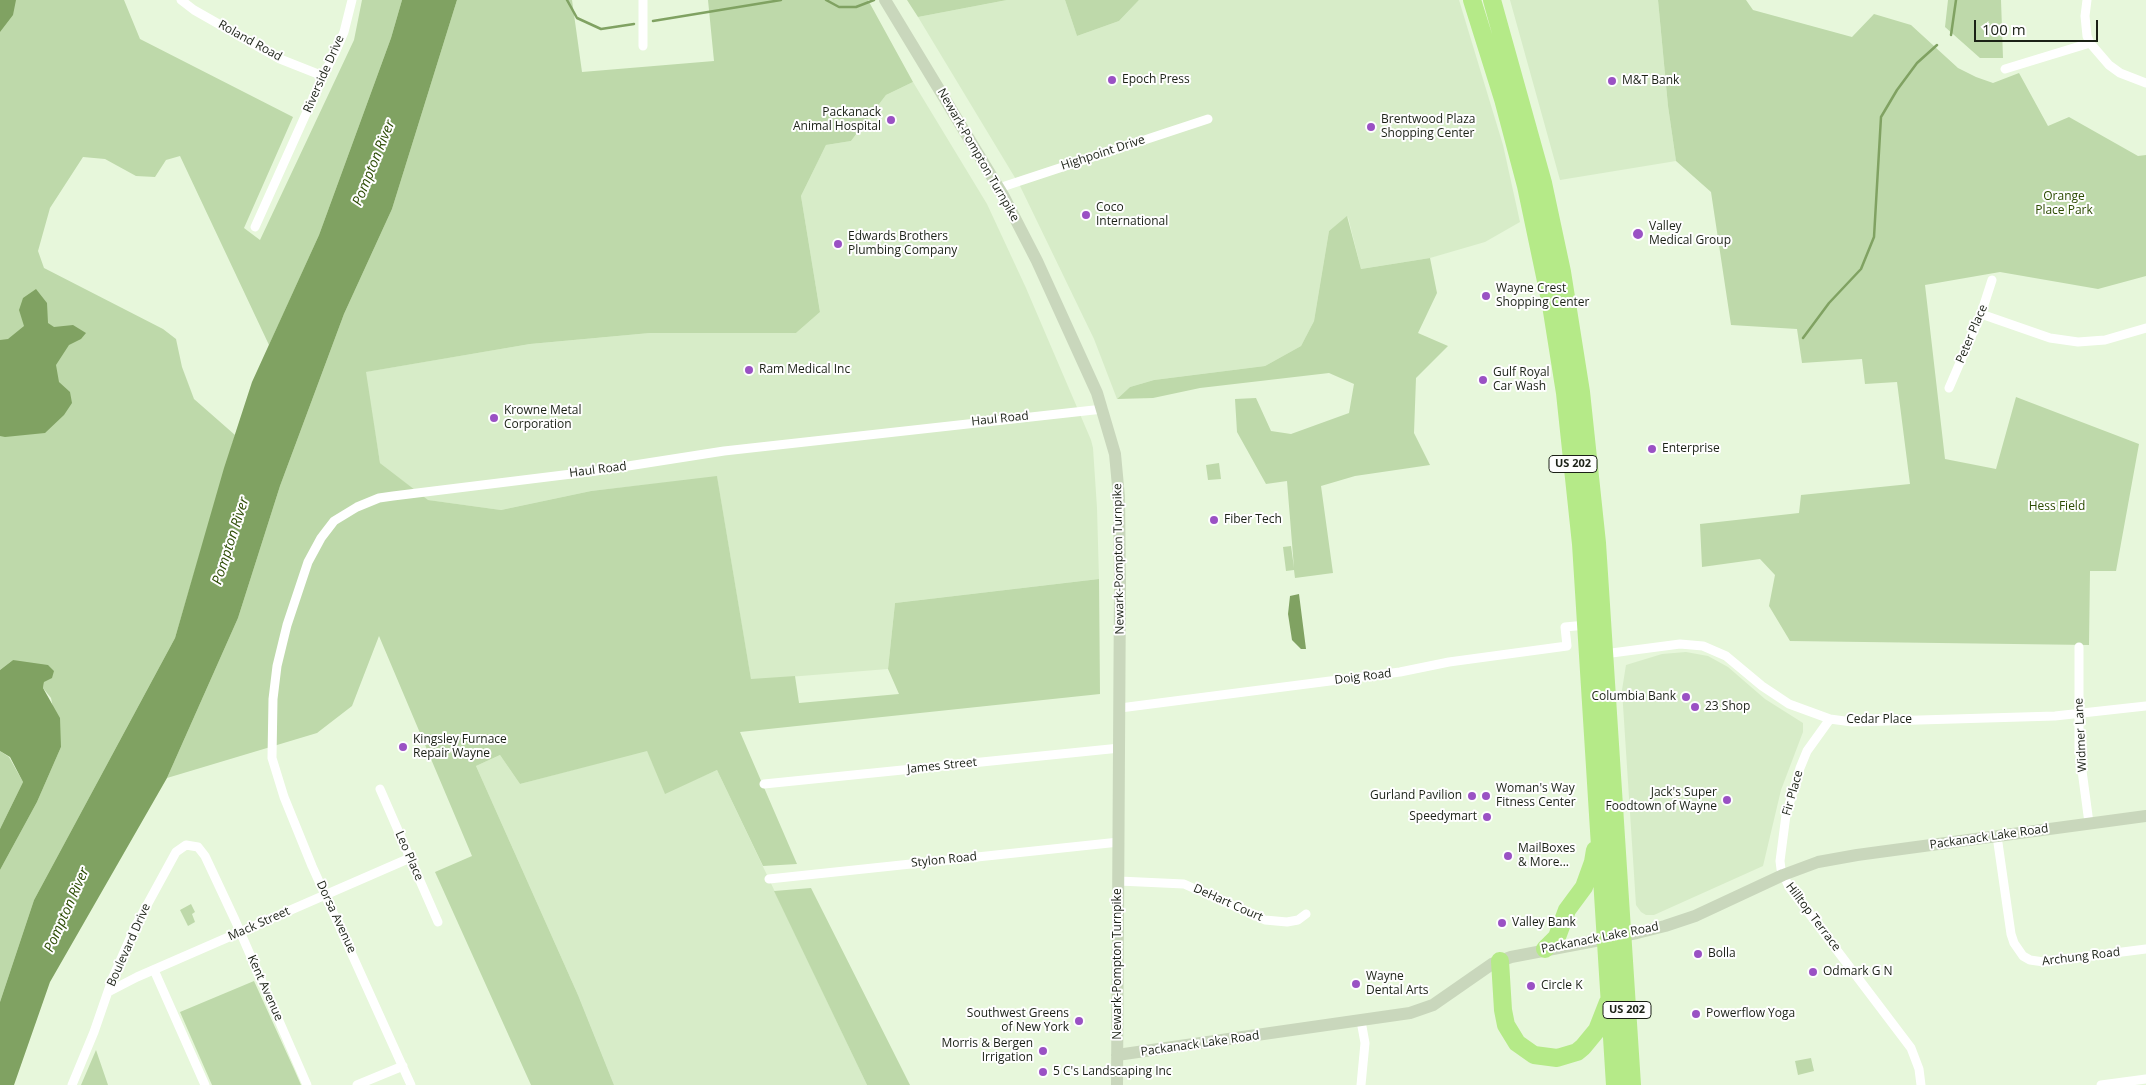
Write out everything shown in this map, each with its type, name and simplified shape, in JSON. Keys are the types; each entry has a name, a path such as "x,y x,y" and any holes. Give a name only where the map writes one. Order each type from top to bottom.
{"highway":[{"name":"US 202","path":"1472,0 1495,70 1518,156 1551,305 1573,461 1599,825 1632,1085"},
{"name":"US 202","path":"1493,2 1542,183 1572,331 1592,483 1604,654 1614,937 1610,997 1615,1085"},
{"path":"1545,949 1557,937 1567,910 1584,887 1593,862 1599,825"},
{"path":"1500,961 1506,1025 1517,1043 1534,1055 1557,1058 1583,1048 1597,1030 1610,997"}],"main road":[{"name":"Newark-Pompton Turnpike","path":"885,0 999,188 1037,261 1103,409 1114,454 1119,498 1120,708 1117,1085"},
{"name":"Packanack Lake Road","path":"1117,1055 1410,1013 1433,1005 1481,971 1500,961 1545,949 1651,930 1687,919 1783,875 1818,862 2146,816"}],"street":[{"name":"Roland Road","path":"181,0 194,10 280,59 323,76"},
{"name":"Riverside Drive","path":"255,226 344,32 352,0"},
{"path":"644,0 644,46"},
{"path":"2087,0 2085,16 2087,36 2090,43 2109,65 2120,73 2146,83"},
{"path":"2005,69 2090,43"},
{"name":"Highpoint Drive","path":"999,188 1208,119"},
{"name":"Peter Place","path":"1949,388 1981,314 1992,280"},
{"path":"1981,314 2050,338 2078,342 2105,340 2146,328"},
{"name":"Haul Road","path":"272,745 272,712 277,666 301,579 321,538 332,524 365,504 379,498 596,471 724,451 1103,409"},
{"name":"Doig Road","path":"1120,708 1414,670 1449,662 1567,646 1565,627 1586,625"},
{"name":"Cedar Place","path":"1604,654 1680,644 1703,646 1726,656 1762,686 1789,704 1830,719 1869,722 2078,714 2146,706"},
{"name":"Widmer Lane","path":"2079,647 2079,748 2088,823"},
{"name":"Fir Place","path":"1783,875 1780,861 1783,834 1794,790 1807,751 1830,719"},
{"name":"Dorsa Avenue","path":"272,745 275,772 281,789 325,894 411,1085"},
{"name":"James Street","path":"764,784 1120,748"},
{"name":"Leo Place","path":"380,789 438,922"},
{"name":"Archung Road","path":"1997,836 2011,934 2018,950 2024,956 2030,960 2044,962 2146,949"},
{"name":"Stylon Road","path":"769,879 1119,842"},
{"name":"Boulevard Drive","path":"72,1085 139,919 176,852 181,847 192,845 203,852 210,865"},
{"name":"Mack Street","path":"108,992 325,894 410,858"},
{"name":"Kent Avenue","path":"210,865 307,1085"},
{"name":"Hilltop Terrace","path":"1783,875 1789,886 1911,1048 1919,1069 1921,1085"},
{"name":"DeHart Court","path":"1119,881 1184,884 1265,920 1287,922 1298,920 1306,914"},
{"path":"154,970 205,1085"},
{"path":"1361,1021 1364,1043 1361,1085"},
{"path":"357,1085 403,1066"},
{"path":"2101,1085 2146,1079"}],"shaded area":[{"path":"1007,0 1065,0 1077,36 1119,21 1139,0 1459,0 1503,145 1520,222 1485,242 1430,258 1361,269 1348,217 1329,231 1314,321 1301,346 1265,366 1154,380 1130,387 1117,399 1094,339 1020,186 918,17"},
{"path":"1510,0 1658,0 1668,106 1676,161 1560,180"},
{"path":"913,82 987,204 1026,288 1091,440 1097,508 1099,579 895,603 888,669 751,680 717,477 591,491 501,510 427,500 380,463 365,372 530,344 650,333 796,333 820,312 801,196 826,145 851,141 886,95"},
{"path":"1686,652 1708,656 1728,667 1765,699 1803,723 1803,732 1781,790 1763,866 1654,915 1646,915 1636,905 1622,690 1626,665 1662,654"},
{"path":"647,750 665,793 717,770 867,1085 614,1085 578,995 476,766 500,755 520,784"}],"green space":[{"path":"0,0 124,0 140,39 293,117 244,228 260,240 354,40 362,0 402,0 391,38 319,235 269,345 180,156 166,160 155,177 136,176 105,159 83,157 50,208 38,251 44,268 163,329 176,339 182,367 194,399 235,435 175,638 34,900 0,1002 0,870 37,802 61,747 51,698 43,688 44,682 13,660 0,670"},
{"path":"457,0 572,0 582,72 714,61 708,0 868,0 913,82 886,95 851,141 826,145 801,196 820,312 796,333 650,333 530,344 366,372 380,463 428,500 501,510 591,491 717,476 751,679 795,676 799,703 899,694 888,669 895,603 1099,579 1100,694 740,732 797,864 763,866 717,770 665,794 647,751 520,784 500,755 476,766 578,995 614,1085 531,1085 435,872 472,856 379,636 352,706 317,733 167,778 238,618 280,486 344,314 392,209"},
{"path":"907,0 1007,0 918,17"},
{"path":"1065,0 1139,0 1119,21 1077,36"},
{"path":"1658,0 1746,0 1753,10 1852,37 1874,14 1911,25 1958,68 1976,77 1993,83 2019,73 2048,126 2069,117 2138,156 2146,155 2146,276 2098,289 2000,272 1925,285 1945,459 1996,469 2016,397 2139,444 2116,571 2090,571 2089,645 1790,641 1769,606 1775,575 1760,559 1702,567 1700,524 1799,513 1801,495 1910,484 1897,382 1865,384 1862,359 1802,363 1797,329 1731,325 1711,192 1676,161 1668,106"},
{"path":"1948,0 2001,0 2003,58 1980,58 1945,27"},
{"path":"1347,216 1361,269 1430,258 1437,293 1418,333 1448,346 1416,378 1414,433 1430,465 1355,476 1321,486 1333,573 1295,578 1294,570 1286,571 1283,547 1291,546 1294,568 1287,481 1266,484 1237,432 1235,399 1256,398 1271,431 1291,434 1349,413 1354,384 1329,373 1200,388 1153,398 1117,399 1130,387 1154,380 1265,366 1301,346 1314,321 1329,231"},
{"path":"1219,463 1221,479 1208,480 1206,465"},
{"path":"0,751 9,757 23,782 0,829"},
{"path":"811,888 910,1085 867,1085 774,891"},
{"path":"191,904 195,912 192,914 195,922 188,926 180,910"},
{"path":"254,981 301,1085 212,1085 180,1012"},
{"path":"96,1050 108,1085 81,1085"},
{"path":"1811,1058 1814,1071 1798,1075 1795,1061"}],"water":[{"path":"0,0 16,0 13,15 0,32"},
{"name":"Pompton River","path":"402,0 457,0 392,209 344,314 280,486 238,618 167,778 50,982 14,1085 0,1085 0,1002 34,900 175,638 224,468 252,382 319,235 391,38"},
{"path":"36,289 47,303 48,323 54,327 73,325 86,333 81,339 69,345 56,365 59,382 70,392 72,403 64,415 45,433 0,436 0,340 8,339 24,326 19,310 23,298"},
{"path":"1299,594 1306,649 1301,649 1292,640 1288,614 1290,596"},
{"path":"13,660 48,665 54,671 52,678 44,682 43,688 60,718 61,747 37,802 0,870 0,829 23,782 10,757 0,751 0,670"}],"waterway":[{"path":"567,0 577,18 601,29 634,24"},
{"path":"653,21 781,0"},
{"path":"826,0 839,7 856,7 874,0"},
{"path":"1951,35 1956,0"},
{"path":"1803,338 1829,303 1861,269 1874,237 1881,117 1897,90 1917,63 1937,45"}],"place":[{"name":"Epoch Press","path":"1112,80"},
{"name":"M&T Bank","path":"1612,81"},
{"name":"Packanack Animal Hospital","path":"891,120"},
{"name":"Brentwood Plaza Shopping Center","path":"1371,127"},
{"name":"Coco International","path":"1086,215"},
{"name":"Valley Medical Group","path":"1638,234"},
{"name":"Edwards Brothers Plumbing Company","path":"838,244"},
{"name":"Wayne Crest Shopping Center","path":"1486,296"},
{"name":"Ram Medical Inc","path":"749,370"},
{"name":"Gulf Royal Car Wash","path":"1483,380"},
{"name":"Krowne Metal Corporation","path":"494,418"},
{"name":"Enterprise","path":"1652,449"},
{"name":"Fiber Tech","path":"1214,520"},
{"name":"Columbia Bank","path":"1686,697"},
{"name":"23 Shop","path":"1695,707"},
{"name":"Kingsley Furnace Repair Wayne","path":"403,747"},
{"name":"Gurland Pavilion","path":"1472,796"},
{"name":"Woman's Way Fitness Center","path":"1486,796"},
{"name":"Jack's Super Foodtown of Wayne","path":"1727,800"},
{"name":"Speedymart","path":"1487,817"},
{"name":"MailBoxes & More...","path":"1508,856"},
{"name":"Valley Bank","path":"1502,923"},
{"name":"Bolla","path":"1698,954"},
{"name":"Odmark G N","path":"1813,972"},
{"name":"Wayne Dental Arts","path":"1356,984"},
{"name":"Circle K","path":"1531,986"},
{"name":"Powerflow Yoga","path":"1696,1014"},
{"name":"Southwest Greens of New York","path":"1079,1021"},
{"name":"Morris & Bergen Irrigation","path":"1043,1051"},
{"name":"5 C's Landscaping Inc","path":"1043,1072"}],"park label":[{"name":"Orange Place Park","path":"2064,204"},
{"name":"Hess Field","path":"2057,507"}]}
